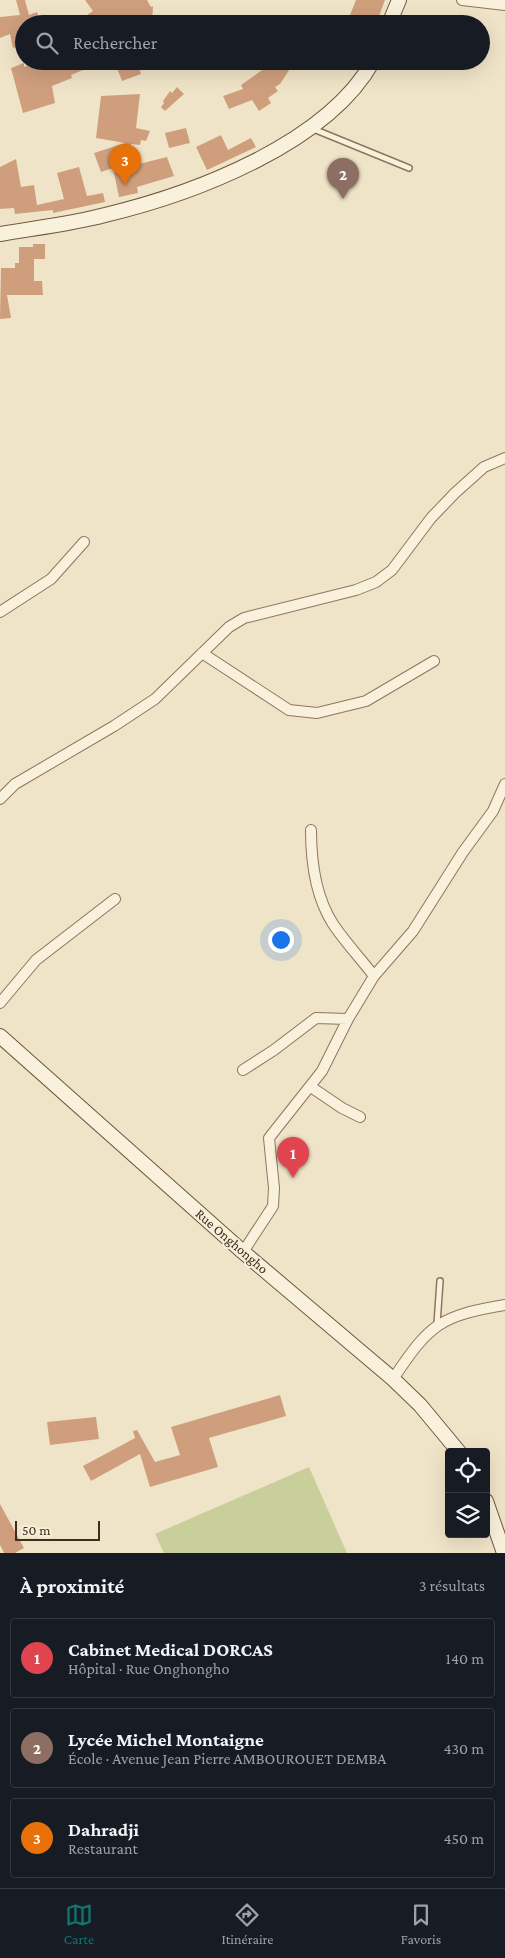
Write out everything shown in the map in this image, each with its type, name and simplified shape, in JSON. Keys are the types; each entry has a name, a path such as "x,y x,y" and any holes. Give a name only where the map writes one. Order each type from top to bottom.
{"main road":[{"path":"393,15 399,0"},
{"path":"0,234 106,215 161,199 260,158 311,128 351,92 367,70"},
{"name":"Rue Onghongho","path":"0,1036 243,1252 392,1379 420,1405 456,1448"},
{"path":"490,1513 504,1553"}],"street":[{"path":"462,0 505,5"},
{"path":"0,799 15,784 114,726 155,698 229,626 244,618 356,590 376,582 392,570 431,518 455,493 484,467 505,458"},
{"path":"0,612 51,579 84,542"},
{"path":"202,653 289,710 317,713 366,701 434,661"},
{"path":"243,1252 273,1206 274,1188 269,1138 322,1071 348,1019 374,976 413,931 463,852 493,811 505,784"},
{"path":"311,830 311,860 318,890 332,923 374,976"},
{"path":"0,1003 36,960 115,899"},
{"path":"243,1070 274,1050 316,1018 348,1019"},
{"path":"310,1087 342,1108 360,1117"},
{"path":"392,1379 416,1344 437,1324 464,1313 505,1305"}],"lane":[{"path":"311,128 409,168"},
{"path":"437,1324 440,1281"}],"green space":[{"path":"309,1467 347,1553 164,1553 155,1534"}],"building":[{"path":"16,0 25,0 29,15 20,15"},
{"path":"85,0 147,0 151,7 153,6 152,15 87,15 93,11"},
{"path":"356,0 385,0 379,15 350,15"},
{"path":"15,16 15,47 13,48 10,34 0,38 0,17"},
{"path":"15,66 15,70 83,70 71,75 72,78 52,86 55,103 23,113 11,68"},
{"path":"118,70 140,70 141,74 122,81"},
{"path":"262,70 289,70 280,84 275,87 278,91 268,98 271,103 259,111 252,100 229,109 223,96 243,89 241,85"},
{"path":"177,87 184,94 165,111 161,107 164,103 163,101 170,91 172,93"},
{"path":"140,94 136,128 150,131 146,141 141,140 140,145 131,144 131,166 167,157 174,176 137,187 138,193 119,197 113,168 101,172 94,153 125,143 96,138 101,96"},
{"path":"186,128 190,143 169,148 165,133"},
{"path":"221,135 228,150 251,138 256,147 207,170 196,147"},
{"path":"16,159 21,187 34,185 37,205 64,199 57,173 79,167 87,196 103,193 105,202 53,213 53,210 15,214 14,208 0,209 0,167"},
{"path":"33,244 45,244 45,259 34,259 34,281 42,281 43,295 7,295 11,318 0,319 1,268 15,268 15,263 19,263 19,247 33,247"},
{"path":"280,1395 286,1416 209,1438 218,1467 150,1487 140,1454 91,1481 83,1466 135,1438 133,1431 137,1430 155,1462 180,1455 171,1427"},
{"path":"96,1417 99,1439 50,1445 47,1422"},
{"path":"0,1504 24,1548 15,1553 4,1553 0,1545"}],"place":[{"name":"Dahradji","path":"125,185"},
{"name":"Lycée Michel Montaigne","path":"343,199"},
{"name":"Cabinet Medical DORCAS","path":"293,1178"}]}
